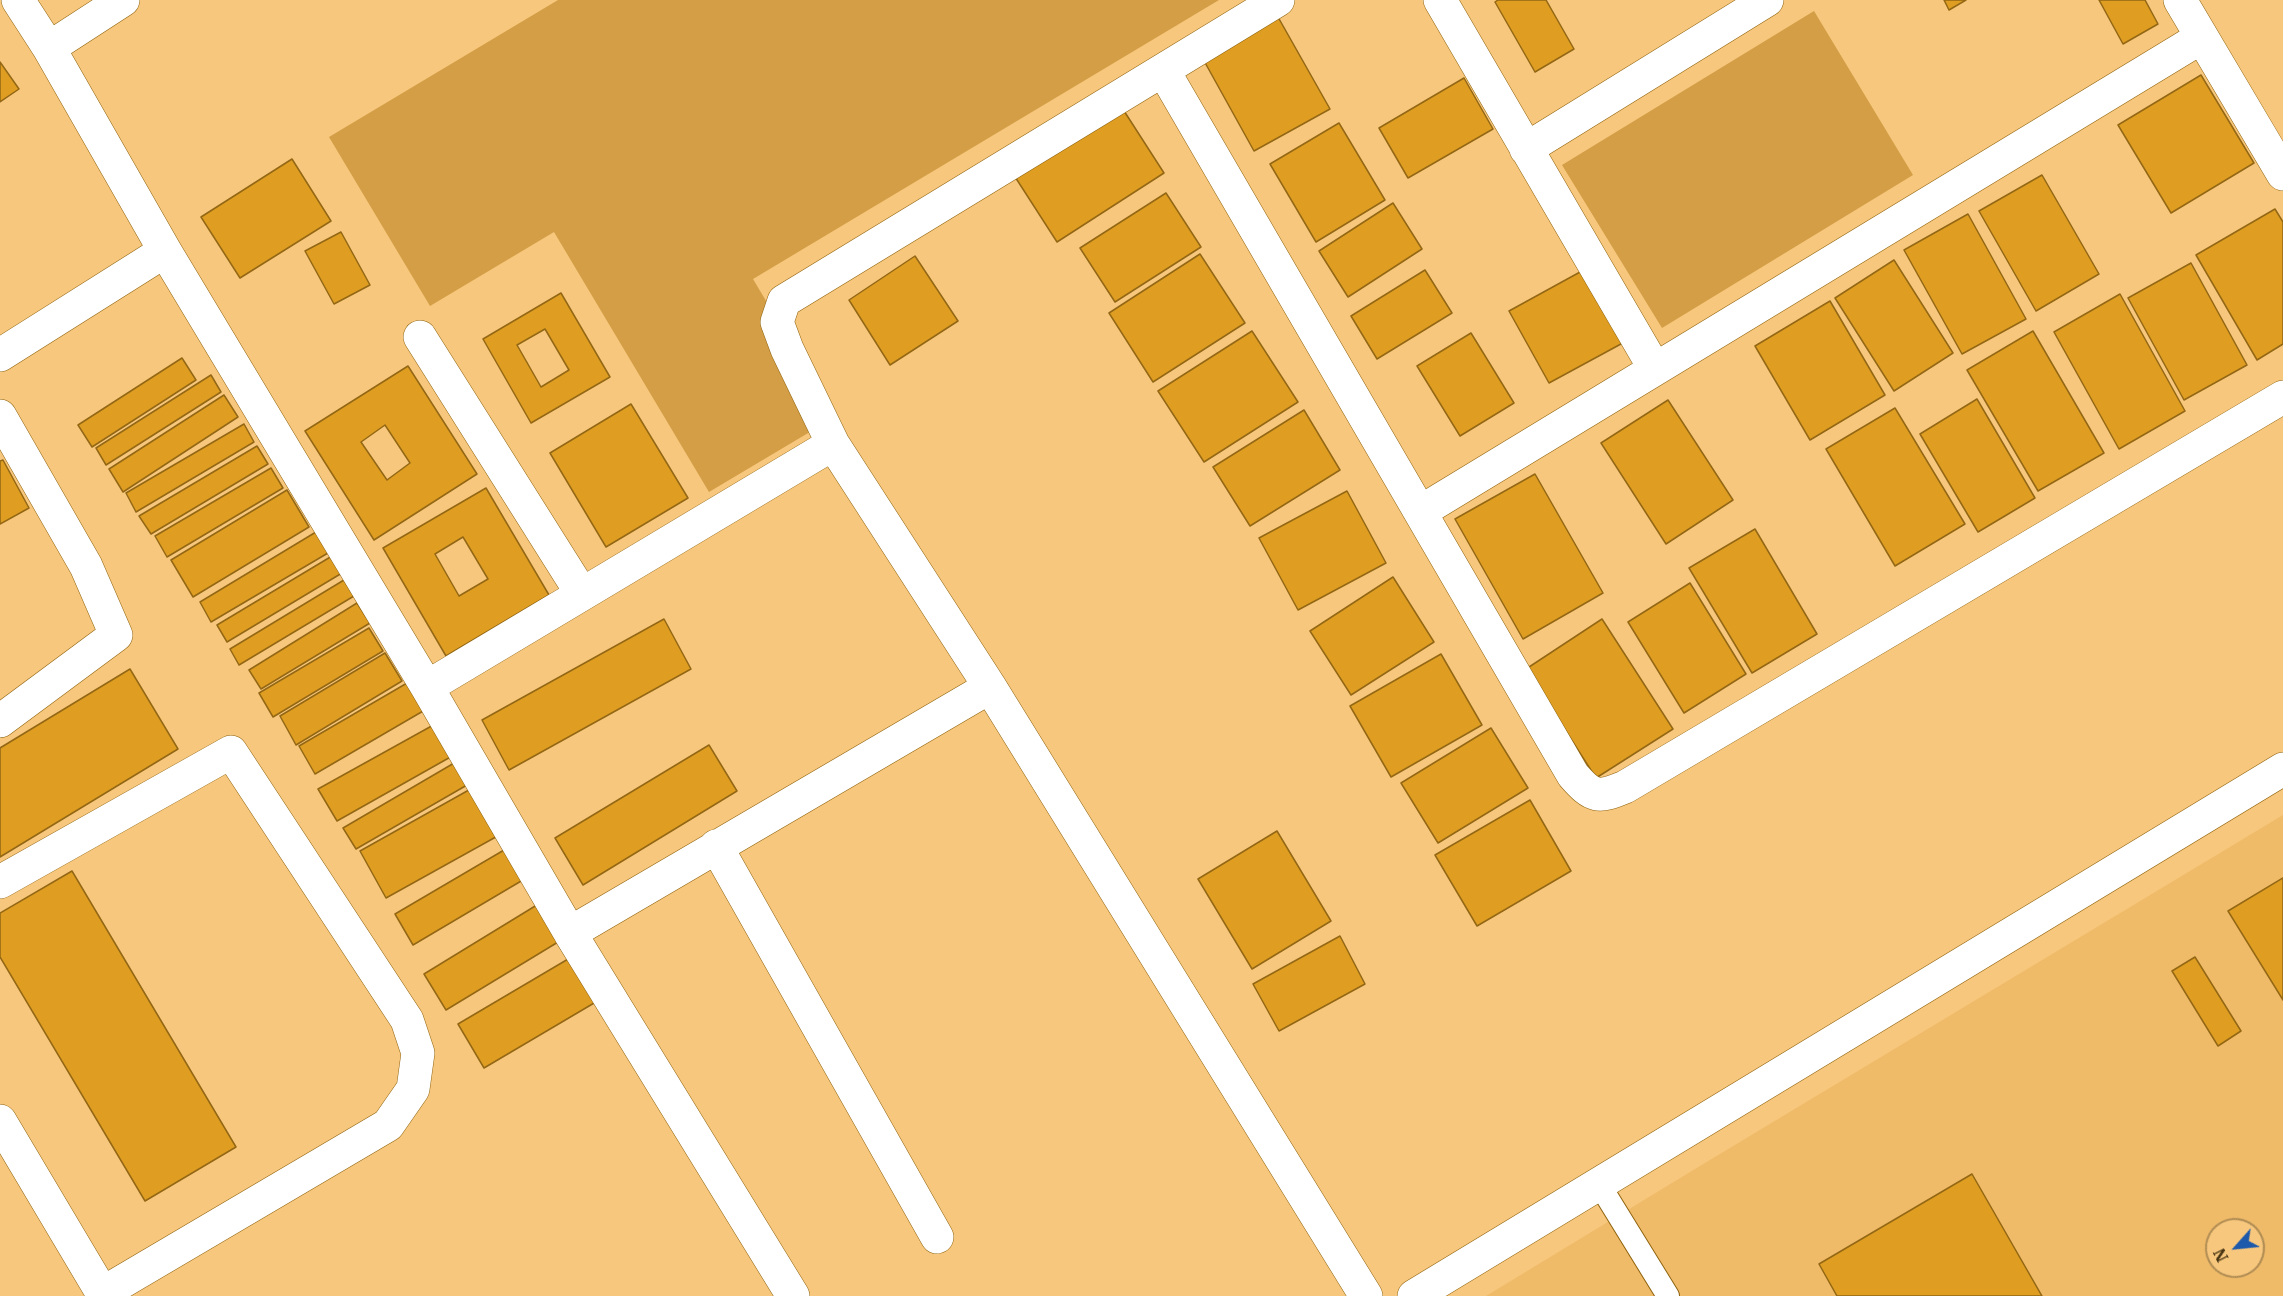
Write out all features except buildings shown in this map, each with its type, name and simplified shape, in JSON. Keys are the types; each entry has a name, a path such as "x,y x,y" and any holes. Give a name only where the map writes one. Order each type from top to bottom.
{"street":[{"path":"18,0 49,48 165,250 428,687 570,933 793,1296"},
{"path":"49,48 123,0"},
{"path":"1278,0 783,302 777,322 787,349 833,444 990,687 1366,1296"},
{"path":"1440,0 1655,369"},
{"path":"1526,149 1767,0"},
{"path":"2180,0 2283,174"},
{"path":"1420,512 2202,37"},
{"path":"1163,70 1573,775 1587,791 1604,795 1636,781 2283,397"},
{"path":"0,355 165,250"},
{"path":"420,337 582,594"},
{"path":"0,417 86,566 116,635 0,721"},
{"path":"428,687 833,444"},
{"path":"570,933 990,687"},
{"path":"0,882 231,752 407,1020 418,1053 413,1089 388,1125 104,1295 0,1121"},
{"path":"1414,1296 2283,769"},
{"path":"716,846 937,1237"}],"lane":[{"path":"1599,1184 1668,1296"}],"shaded area":[{"path":"558,0 1219,0 753,279 835,417 709,492 554,232 430,306 329,137"},
{"path":"1814,11 1913,175 1662,328 1562,165"},
{"path":"2283,815 2283,1296 1486,1296 1695,1169"}]}
